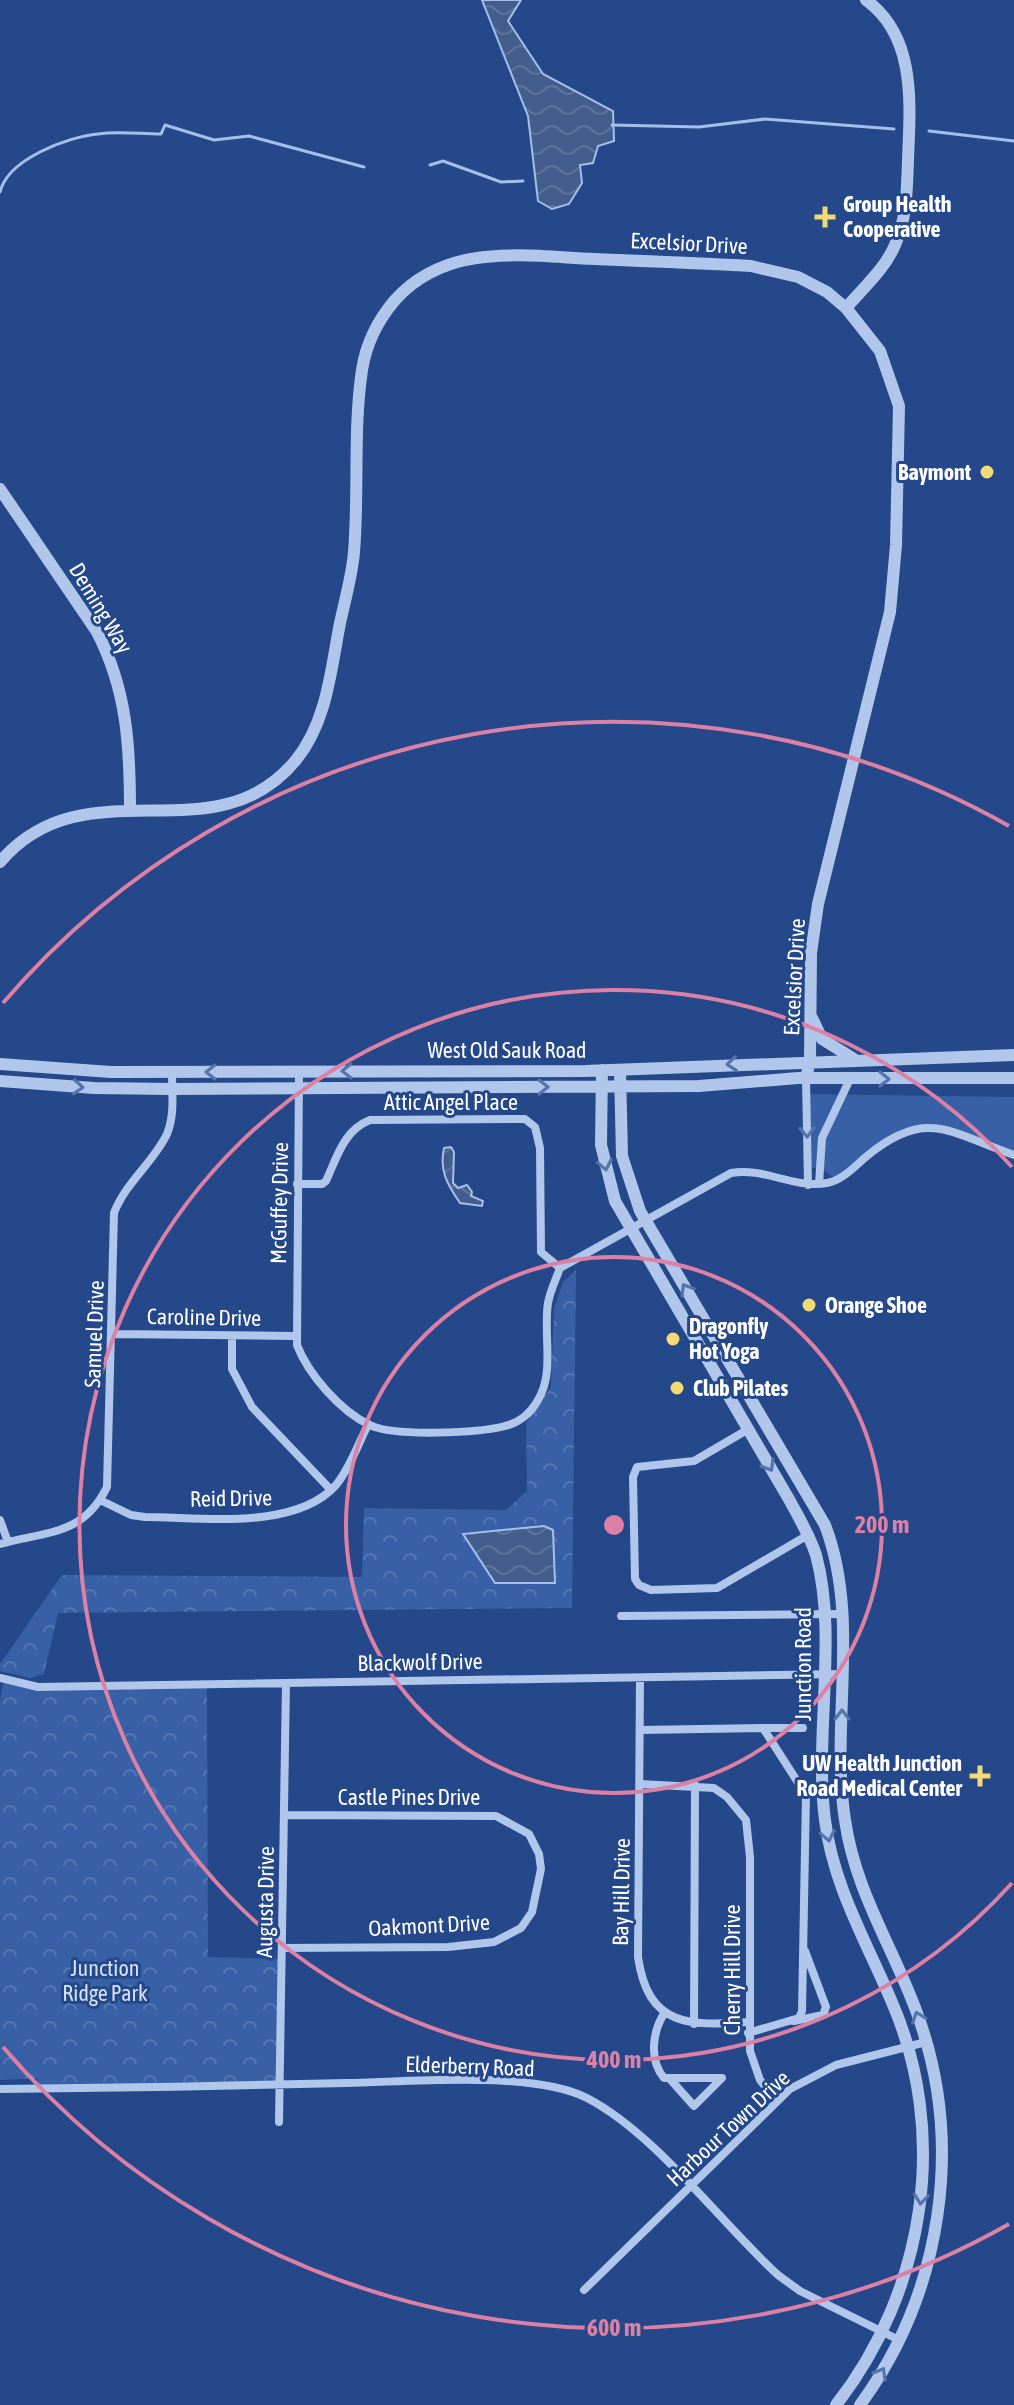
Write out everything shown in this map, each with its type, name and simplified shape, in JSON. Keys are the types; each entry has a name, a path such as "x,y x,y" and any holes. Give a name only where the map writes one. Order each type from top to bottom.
{"street":[{"path":"846,308 894,249 906,207 908,79 897,40 878,11 866,0"},
{"path":"878,11 889,0"},
{"name":"Excelsior Drive","path":"0,862 27,835 60,818 97,811 197,810 240,801 264,789 284,773 314,731 323,705 354,552 362,367 371,339 386,311 423,276 455,261 483,256 751,266 798,277 846,308 880,351 899,406 895,558 890,612 818,904 811,953 810,1060 806,1078"},
{"name":"Deming Way","path":"0,489 97,632 115,671 128,727 130,810"},
{"path":"811,1015 822,1039 856,1060"},
{"name":"West Old Sauk Road","path":"0,1064 111,1072 620,1070 810,1060 1014,1055"},
{"name":"Junction Road","path":"602,1070 604,1162 615,1201 808,1535 822,1583 823,1789 831,1850 848,1906 892,2001 908,2047 922,2121 921,2198 911,2255 882,2331 836,2405"},
{"name":"Junction Road","path":"620,1070 620,1141 624,1171 646,1221 825,1525 837,1561 842,1614 842,1794 849,1843 867,1904 907,1989 926,2042 940,2112 940,2199 929,2263 899,2340 860,2405"},
{"name":"McGuffey Drive","path":"295,1336 299,1071"},
{"name":"Samuel Drive","path":"100,1500 107,1487 114,1213 129,1184 167,1135 172,1072"},
{"path":"806,1078 808,1185"},
{"name":"West Old Sauk Road","path":"0,1081 172,1089 699,1086 806,1078 1014,1078"},
{"path":"819,1184 822,1138 850,1079"},
{"name":"Attic Angel Place","path":"297,1184 322,1184 326,1181 346,1138 358,1124 370,1120 525,1119 535,1127 540,1148 541,1252 560,1268"},
{"path":"295,1336 307,1368 368,1425 389,1430 486,1429 522,1419 538,1400 545,1380 547,1305 560,1268 731,1173 763,1172 808,1185 838,1180 885,1142 916,1127 940,1128 1014,1155"},
{"name":"Caroline Drive","path":"112,1334 295,1336"},
{"path":"232,1336 232,1369 252,1407 331,1490"},
{"name":"Reid Drive","path":"100,1500 131,1515 145,1517 281,1515 310,1506 331,1490 342,1476 368,1425"},
{"path":"747,1430 694,1461 637,1467 633,1477 635,1579 644,1589 717,1588 808,1535"},
{"path":"0,1520 4,1543 74,1526 100,1500"},
{"path":"621,1616 842,1614"},
{"name":"Blackwolf Drive","path":"0,1678 38,1687 842,1674"},
{"name":"Bay Hill Drive","path":"640,1678 638,1957 649,1998 665,2012"},
{"name":"Augusta Drive","path":"279,2122 286,1683"},
{"path":"763,1728 806,1795 802,2011 799,2018 791,2022"},
{"path":"640,1730 803,1728"},
{"path":"640,1784 695,1785 694,2024"},
{"name":"Cherry Hill Drive","path":"695,1785 714,1788 727,1797 746,1820 748,2033 754,2069 777,2101"},
{"name":"Castle Pines Drive","path":"284,1815 496,1816 529,1834 539,1854 540,1879"},
{"name":"Oakmont Drive","path":"282,1948 448,1947 494,1942 521,1928 532,1912 540,1879"},
{"path":"748,2033 823,2015 826,2007 804,1947"},
{"path":"670,2079 694,2106 722,2078 664,2078 655,2067 655,2032 665,2012 694,2024 748,2022"},
{"name":"Harbour Town Drive","path":"584,2290 777,2101 812,2076 836,2065 926,2042"},
{"name":"Elderberry Road","path":"0,2089 464,2082 549,2087 585,2097 609,2112 778,2275 800,2291 899,2340"}],"green space":[{"path":"806,1094 1014,1097 1014,1155 940,1128 901,1132 838,1180 820,1168 807,1168"},
{"path":"576,1270 572,1608 58,1613 44,1674 30,1678 0,1671 0,1664 62,1575 362,1577 364,1508 506,1510 527,1491 526,1423 551,1387 554,1309 563,1282"},
{"name":"Junction Ridge Park","path":"4,1680 21,1685 207,1683 208,1957 282,1959 279,2085 39,2088 37,2078 0,2080 0,1701"}],"water":[{"path":"482,0 521,0 508,21 543,74 613,111 614,141 598,146 593,163 580,165 582,183 569,204 552,209 538,201 528,116"},
{"path":"451,1147 454,1152 453,1183 458,1188 467,1185 471,1196 483,1201 482,1206 460,1203 448,1183 443,1170 443,1156 444,1148"},
{"path":"544,1526 553,1530 555,1583 495,1583 463,1534"}],"waterway":[{"path":"612,125 699,127 765,119 894,129"},
{"path":"0,192 14,169 55,145 106,133 161,134 165,125 214,140 249,136 364,167"},
{"path":"929,131 1014,141"},
{"path":"430,165 443,161 501,182 523,181"}],"place":[{"name":"Group Health Cooperative","path":"825,217"},
{"name":"Baymont","path":"987,472"},
{"name":"Orange Shoe","path":"809,1305"},
{"name":"Dragonfly Hot Yoga","path":"673,1339"},
{"name":"Club Pilates","path":"677,1388"},
{"name":"UW Health Junction Road Medical Center","path":"980,1776"}]}
